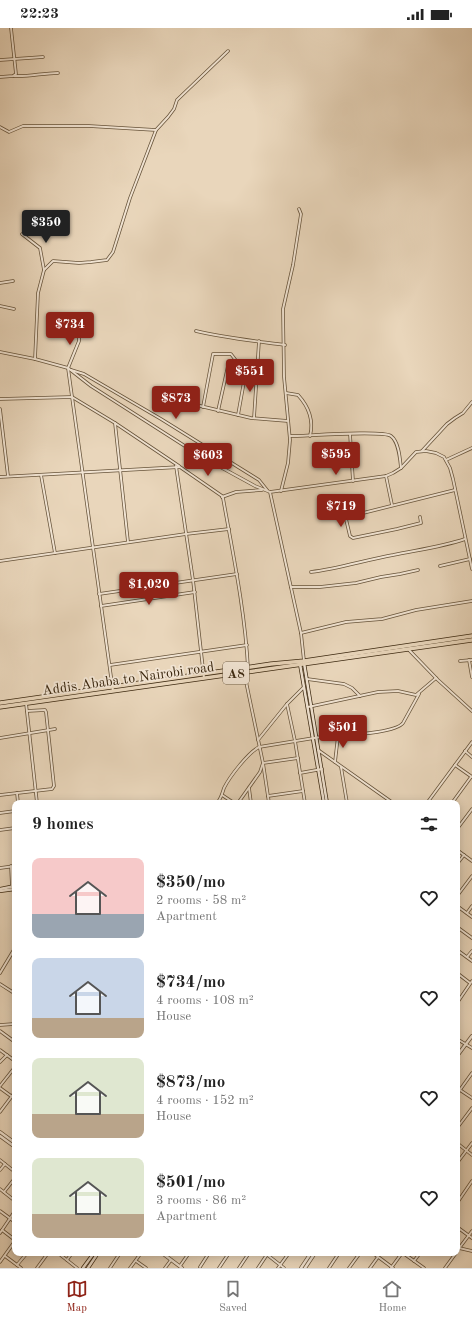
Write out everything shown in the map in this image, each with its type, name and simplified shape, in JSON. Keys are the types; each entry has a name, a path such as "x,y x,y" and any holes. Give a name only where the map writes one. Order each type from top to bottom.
{"highway":[{"name":"Addis Ababa to Nairobi road","path":"204,676 244,672 472,636"},
{"name":"Addis Ababa to Nairobi road","path":"0,707 248,668 302,663 472,640"},
{"name":"Addis Ababa to Nairobi road","path":"0,702 113,689"}],"main road":[{"path":"302,663 307,679 309,707"},
{"path":"302,663 304,687 326,800"},
{"path":"315,738 318,750 324,800"},
{"path":"0,890 12,888"},
{"path":"460,1052 472,1036"},
{"path":"0,1132 1,1137 12,1144"},
{"path":"1,1137 12,1142"},
{"path":"83,1268 93,1256"},
{"path":"88,1268 94,1256"},
{"path":"168,1256 171,1260 181,1267"},
{"path":"301,1268 309,1256"},
{"path":"305,1268 313,1256"}],"street":[{"path":"11,28 16,74 14,76"},
{"path":"44,270 53,261 79,263 107,260 110,257 113,252 130,198 156,130 174,109 177,100 219,62 228,51"},
{"path":"0,60 42,57"},
{"path":"0,77 27,77 45,73 58,73"},
{"path":"0,127 9,132 23,126 89,126 156,130"},
{"path":"281,491 288,463 290,436 285,393 283,309 295,254 301,214 299,209"},
{"path":"22,234 40,248 44,270 38,293 35,359"},
{"path":"0,283 13,281"},
{"path":"0,306 14,309"},
{"path":"79,323 80,341 69,369 113,689"},
{"path":"196,330 215,336 259,341 284,346"},
{"path":"254,418 259,341"},
{"path":"0,352 35,359 84,374 161,419 259,480 269,492 301,633 302,663"},
{"path":"203,407 213,354 231,354 244,370 246,376 238,416"},
{"path":"218,411 228,366"},
{"path":"69,369 91,386 202,457 269,492 386,476 393,473 401,468 414,454 422,451 447,424 463,413 472,402"},
{"path":"285,393 298,395 310,413 312,422 310,436"},
{"path":"0,399 72,398 115,423 222,496 229,529 247,645 248,668 244,672 263,763 269,800"},
{"path":"196,405 238,416 288,421"},
{"path":"0,409 8,476"},
{"path":"115,423 128,542"},
{"path":"290,436 376,433 388,434 392,437 397,447 401,468"},
{"path":"350,434 353,481"},
{"path":"446,460 472,448"},
{"path":"422,451 440,455 446,460 450,468 472,569"},
{"path":"176,466 195,592 204,676"},
{"path":"0,477 180,466"},
{"path":"41,475 55,553"},
{"path":"386,476 392,505"},
{"path":"222,496 236,492 264,490"},
{"path":"420,517 421,523 351,537 346,517 455,490"},
{"path":"0,561 229,529"},
{"path":"311,572 450,544 465,539"},
{"path":"440,566 470,559"},
{"path":"291,587 320,587 356,583 418,570"},
{"path":"99,594 236,574"},
{"path":"101,606 195,592"},
{"path":"301,633 346,622 382,619 416,610 472,601"},
{"path":"110,665 247,645"},
{"path":"409,649 436,678 472,711"},
{"path":"469,660 472,677"},
{"path":"460,662 472,660"},
{"path":"219,800 229,780 249,754 259,747 315,738 367,733 401,726 419,694 436,678"},
{"path":"307,679 344,684 352,688 360,696"},
{"path":"258,740 286,704 304,687"},
{"path":"309,707 378,692 394,691 413,695 419,694"},
{"path":"26,703 37,800"},
{"path":"286,704 295,741 304,800"},
{"path":"0,795 52,789 54,786 45,710 27,711"},
{"path":"0,738 55,729"},
{"path":"335,762 338,736"},
{"path":"429,800 472,742"},
{"path":"318,750 389,800"},
{"path":"465,751 472,757"},
{"path":"263,763 298,758"},
{"path":"240,800 260,772 263,763"},
{"path":"454,800 471,777 455,764"},
{"path":"341,766 347,800"},
{"path":"300,773 320,769"},
{"path":"248,788 250,800"},
{"path":"268,796 303,791"},
{"path":"17,793 18,800"},
{"path":"222,795 230,800"},
{"path":"460,825 472,809"},
{"path":"0,813 12,811"},
{"path":"0,830 12,828"},
{"path":"460,852 472,861"},
{"path":"460,860 464,855"},
{"path":"0,868 11,866 12,877"},
{"path":"460,892 472,876"},
{"path":"467,913 472,906"},
{"path":"460,908 472,917"},
{"path":"460,929 472,938"},
{"path":"467,958 472,951"},
{"path":"460,952 472,961"},
{"path":"0,973 12,953"},
{"path":"460,975 471,982 460,998"},
{"path":"0,984 12,992"},
{"path":"0,1025 12,1023"},
{"path":"0,1031 12,1040"},
{"path":"460,1041 472,1048"},
{"path":"0,1050 12,1059"},
{"path":"0,1062 7,1055"},
{"path":"12,1071 0,1087 12,1094"},
{"path":"460,1087 472,1072"},
{"path":"460,1090 472,1098"},
{"path":"0,1111 12,1097"},
{"path":"460,1124 472,1108"},
{"path":"460,1159 472,1143"},
{"path":"460,1146 472,1155"},
{"path":"0,1160 12,1170"},
{"path":"0,1170 5,1164"},
{"path":"460,1199 472,1181"},
{"path":"4,1192 12,1182"},
{"path":"0,1189 12,1199"},
{"path":"0,1211 10,1218"},
{"path":"0,1233 12,1215"},
{"path":"460,1229 472,1238"},
{"path":"2,1230 12,1238"},
{"path":"460,1247 472,1231"},
{"path":"0,1262 12,1245"},
{"path":"460,1248 472,1251"},
{"path":"4,1256 21,1268"},
{"path":"18,1265 25,1256"},
{"path":"37,1268 46,1256"},
{"path":"62,1256 77,1268"},
{"path":"67,1260 70,1256"},
{"path":"110,1268 118,1256"},
{"path":"130,1268 139,1256"},
{"path":"181,1267 187,1256"},
{"path":"200,1267 207,1256"},
{"path":"219,1268 228,1256"},
{"path":"239,1268 247,1256"},
{"path":"258,1268 266,1256"},
{"path":"269,1256 284,1268"},
{"path":"278,1268 287,1256"},
{"path":"329,1268 337,1256"},
{"path":"349,1268 358,1256"},
{"path":"370,1268 378,1257 392,1268 401,1256"},
{"path":"407,1256 424,1268"},
{"path":"414,1261 418,1256"},
{"path":"445,1268 453,1256"},
{"path":"136,1260 146,1268"},
{"path":"165,1268 171,1260"}]}
